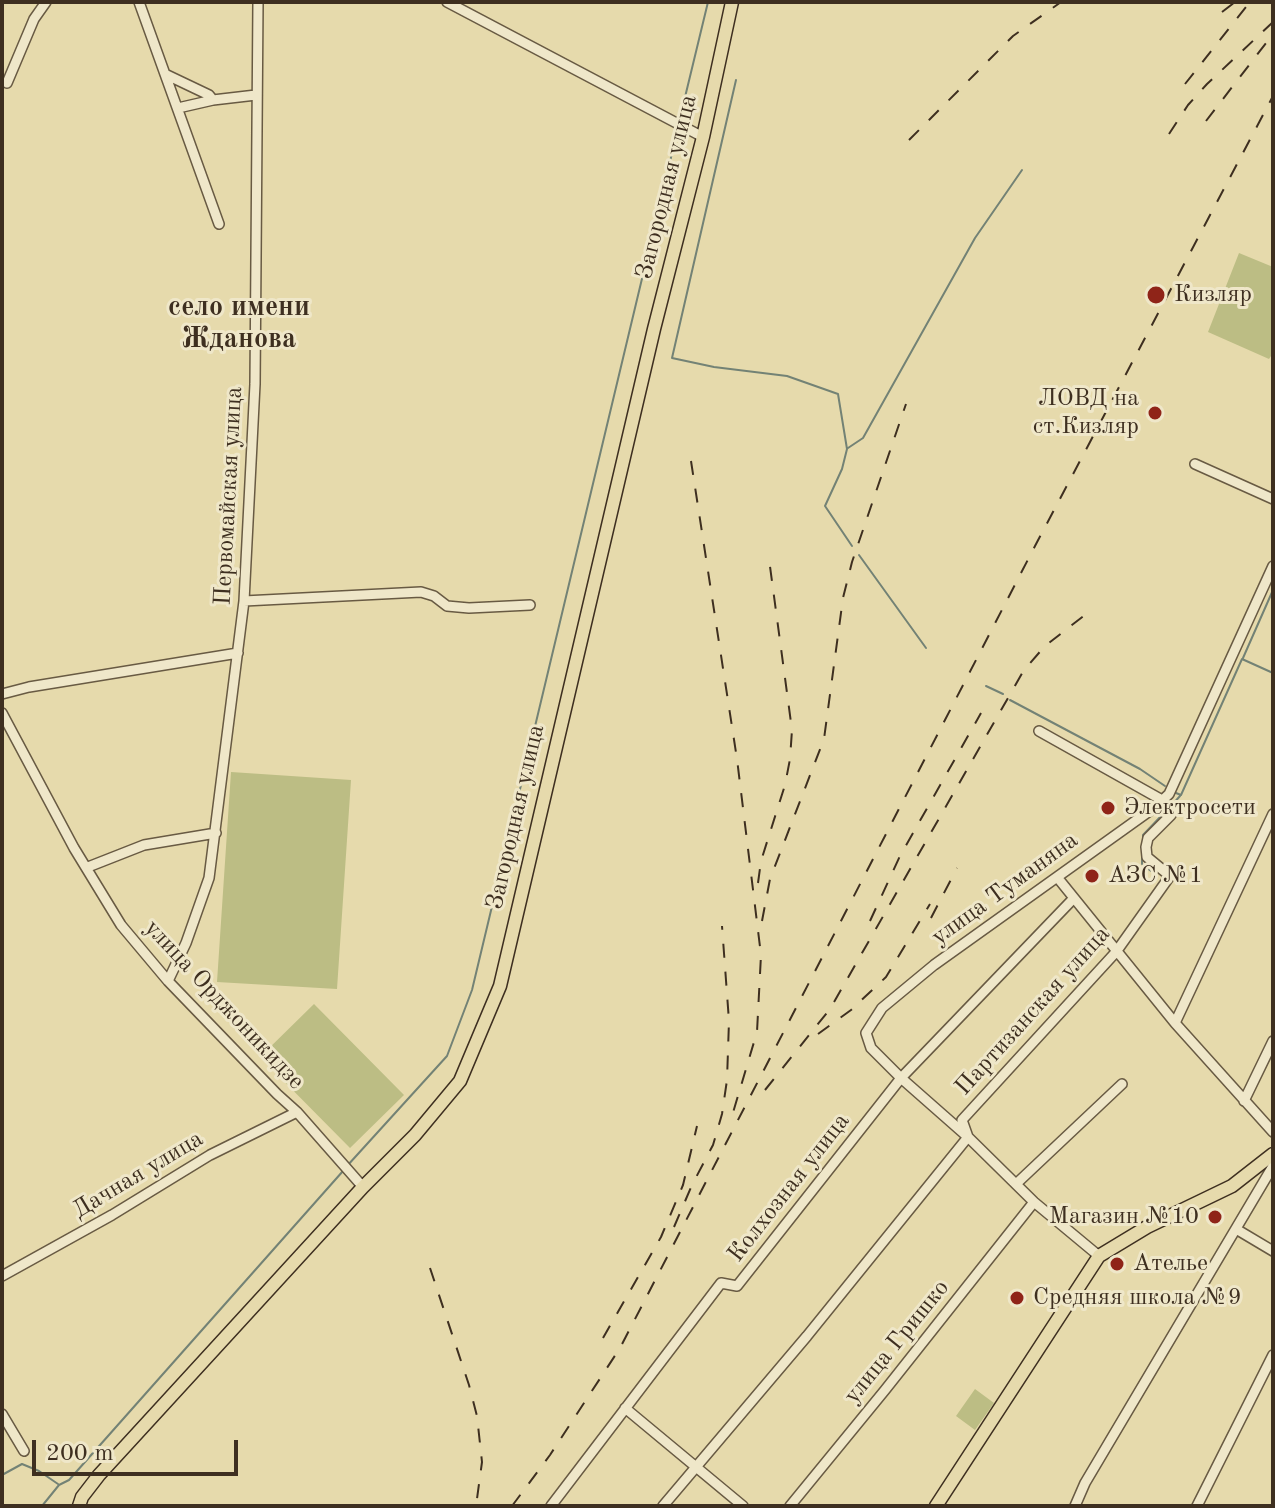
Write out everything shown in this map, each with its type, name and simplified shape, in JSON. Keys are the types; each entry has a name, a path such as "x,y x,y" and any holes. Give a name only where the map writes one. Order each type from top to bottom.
{"main road":[{"name":"Загородная улица","path":"79,1506 99,1475 363,1187 415,1135 460,1081 500,986 703,137 732,2"},
{"path":"936,1506 1099,1256 1135,1234 1232,1186 1273,1154"}],"street":[{"path":"7,83 34,19 46,2"},
{"path":"139,2 219,224"},
{"name":"Первомайская улица","path":"168,981 186,943 209,878 244,601 255,384 258,2"},
{"path":"447,2 703,137"},
{"path":"167,75 209,95 213,100"},
{"path":"178,108 256,95"},
{"path":"1195,464 1273,499"},
{"name":"улица Туманяна","path":"901,1078 871,1048 866,1033 882,1008 934,965 1169,794 1273,566"},
{"path":"244,601 421,592 434,596 447,606 530,605"},
{"path":"2,694 238,653"},
{"name":"улица Орджоникидзе","path":"2,713 74,848 121,925 168,981 297,1112 363,1187"},
{"path":"1039,731 1162,800"},
{"name":"Партизанская улица","path":"663,1506 807,1336 968,1137 962,1120 1116,952 1170,876 1147,857 1148,838 1171,815 1162,800"},
{"path":"1175,1023 1273,814"},
{"path":"88,867 144,845 216,833"},
{"path":"1057,877 1175,1023 1273,1132"},
{"name":"Колхозная улица","path":"551,1506 721,1283 737,1286 901,1078 1074,898"},
{"path":"1244,1101 1273,1041"},
{"path":"901,1078 968,1137 1034,1202 1099,1256"},
{"path":"1016,1184 1122,1084"},
{"name":"Дачная улица","path":"2,1276 112,1215 210,1155 297,1112"},
{"path":"1075,1506 1085,1483 1273,1166"},
{"name":"улица Гришко","path":"790,1506 1034,1202"},
{"path":"1236,1229 1273,1251"},
{"path":"1197,1506 1273,1355"},
{"path":"625,1408 743,1506"},
{"path":"2,1414 24,1451"}],"green space":[{"path":"1239,253 1273,267 1273,353 1269,359 1208,332"},
{"path":"231,772 351,780 337,989 217,982"},
{"path":"314,1004 404,1095 350,1148 260,1057"},
{"path":"975,1389 994,1403 975,1430 956,1416"}],"waterway":[{"path":"679,122 708,2"},
{"path":"736,80 672,358 787,376 838,394 847,449 842,469 825,506 852,546"},
{"path":"347,1166 447,1056 472,990 678,128"},
{"path":"848,448 863,438 975,238 1022,170"},
{"path":"859,555 926,648"},
{"path":"1243,658 1273,590"},
{"path":"1176,793 1181,795 1242,659 1273,673"},
{"path":"986,686 1003,694"},
{"path":"1010,700 1140,769 1165,786"},
{"path":"1172,805 1180,796"},
{"path":"1143,840 1143,835 1164,813"},
{"path":"1142,855 1142,864 1151,871"},
{"path":"42,1506 59,1485 69,1480 343,1171"},
{"path":"2,1475 22,1464 58,1484"}],"railway":[{"path":"909,140 1013,36 1061,2"},
{"path":"1222,12 1235,2"},
{"path":"1185,84 1250,2"},
{"path":"1169,134 1188,105 1207,84 1273,22"},
{"path":"1206,121 1273,34"},
{"path":"512,1506 550,1455 620,1348 1035,546 1273,96"},
{"path":"762,921 770,879 824,739 843,598 852,562 906,404"},
{"path":"691,461 737,759 761,955 757,1032 732,1116"},
{"path":"758,883 761,861 785,785 792,730 769,559"},
{"path":"765,1090 830,1009 1024,670 1045,646 1090,611"},
{"path":"870,921 900,856 981,713"},
{"path":"931,918 957,868"},
{"path":"818,1034 851,1010 886,977 930,904"},
{"path":"674,1227 713,1145 722,1114 727,1080 729,1021 722,926"},
{"path":"603,1338 661,1237 683,1185 697,1126"},
{"path":"430,1268 477,1416 482,1462 476,1506"}],"place":[{"name":"Кизляр","path":"1156,295"},
{"name":"ЛОВД на ст.Кизляр","path":"1155,413"},
{"name":"Электросети","path":"1108,808"},
{"name":"АЗС №1","path":"1092,876"},
{"name":"Магазин №10","path":"1215,1217"},
{"name":"Ателье","path":"1117,1264"},
{"name":"Средняя школа №9","path":"1017,1298"}],"district":[{"name":"село имени Жданова","path":"239,324"}]}
